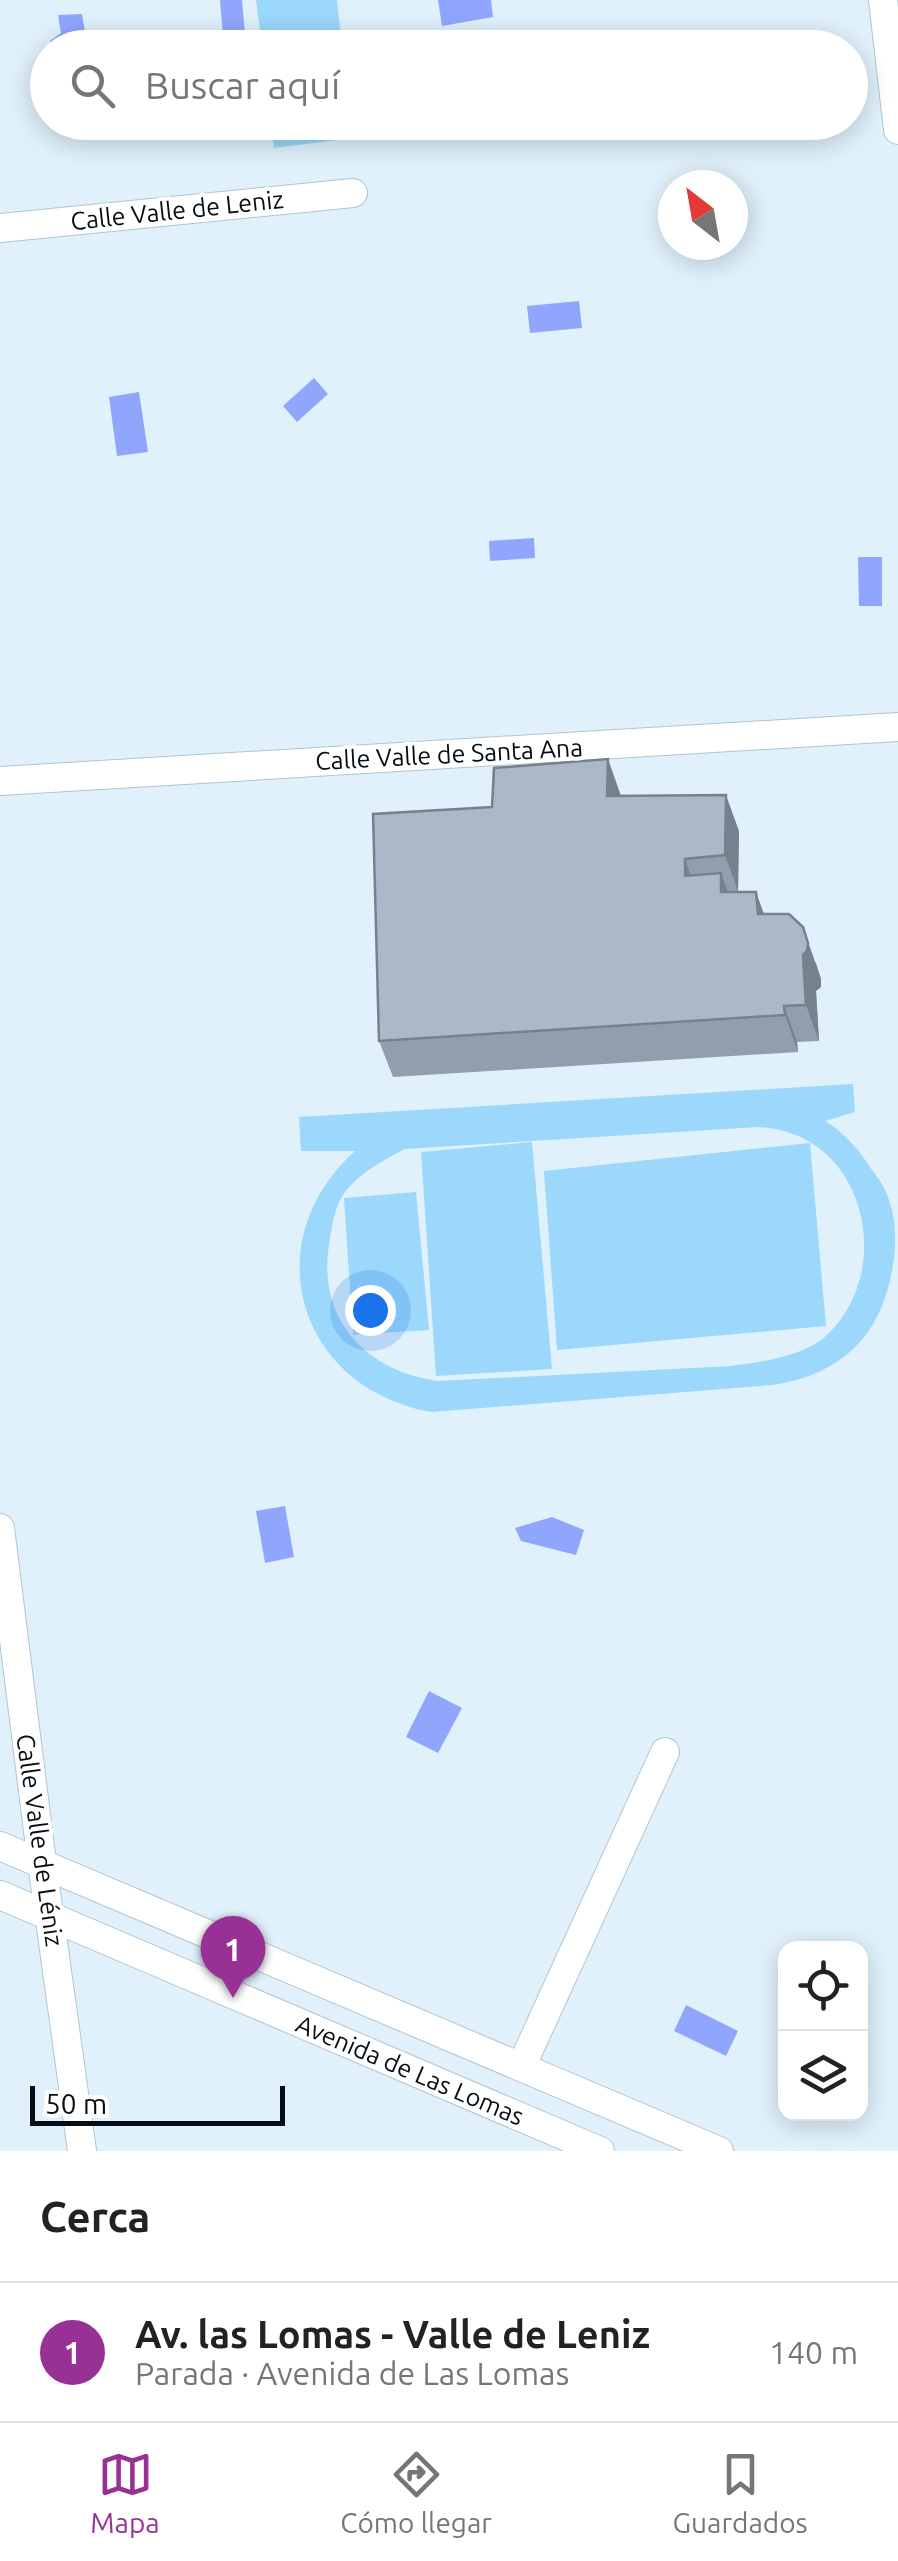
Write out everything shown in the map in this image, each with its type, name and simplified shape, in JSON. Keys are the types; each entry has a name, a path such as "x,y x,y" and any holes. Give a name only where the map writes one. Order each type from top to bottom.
{"street":[{"path":"883,0 898,130"},
{"name":"Calle Valle de Leniz","path":"0,228 353,193"},
{"name":"Calle Valle de Santa Ana","path":"0,781 898,727"},
{"name":"Calle Valle de Léniz","path":"0,1528 82,2151"},
{"name":"Avenida de Las Lomas","path":"522,2065 665,1752"},
{"name":"Avenida de Las Lomas","path":"0,1846 719,2151"},
{"name":"Avenida de Las Lomas","path":"0,1895 600,2151"}],"shaded area":[{"path":"256,0 337,0 340,30 260,30"},
{"path":"273,140 337,140 274,148"},
{"path":"853,1084 855,1112 825,1121 859,1151 889,1199 895,1237 888,1290 880,1311 856,1347 820,1371 798,1380 431,1412 385,1398 349,1374 322,1343 305,1307 300,1267 306,1227 324,1187 355,1151 301,1151 299,1117","holes":["758,1127 796,1135 826,1154 847,1181 860,1213 864,1247 859,1282 844,1314 820,1341 799,1352 731,1366 437,1381 411,1375 367,1352 338,1315 327,1267 338,1205 363,1174 405,1149"]},
{"path":"532,1142 552,1369 436,1376 421,1152"},
{"path":"810,1143 826,1326 557,1350 544,1171"},
{"path":"416,1192 429,1330 353,1335 344,1198"}],"water":[{"path":"220,0 242,0 245,30 222,30"},
{"path":"438,0 491,0 493,17 442,26"},
{"path":"82,14 85,30 60,30 58,15"},
{"path":"579,301 582,328 530,333 527,306"},
{"path":"314,378 328,394 297,422 283,406"},
{"path":"139,392 148,452 117,456 109,397"},
{"path":"534,538 535,558 490,561 489,541"},
{"path":"858,557 882,557 882,606 859,606"},
{"path":"285,1506 294,1557 265,1563 256,1511"},
{"path":"552,1517 584,1530 576,1555 521,1541 515,1528"},
{"path":"429,1691 462,1708 438,1753 406,1737"},
{"path":"686,2005 738,2031 726,2056 674,2031"}],"building":[{"path":"608,759 607,796 726,795 725,855 685,859 685,876 721,873 721,892 756,892 758,914 789,914 803,927 808,943 803,955 806,1005 784,1006 785,1015 379,1041 373,814 492,807 494,768"}],"place":[{"name":"Av. las Lomas - Valle de Leniz","path":"233,1998"}]}
